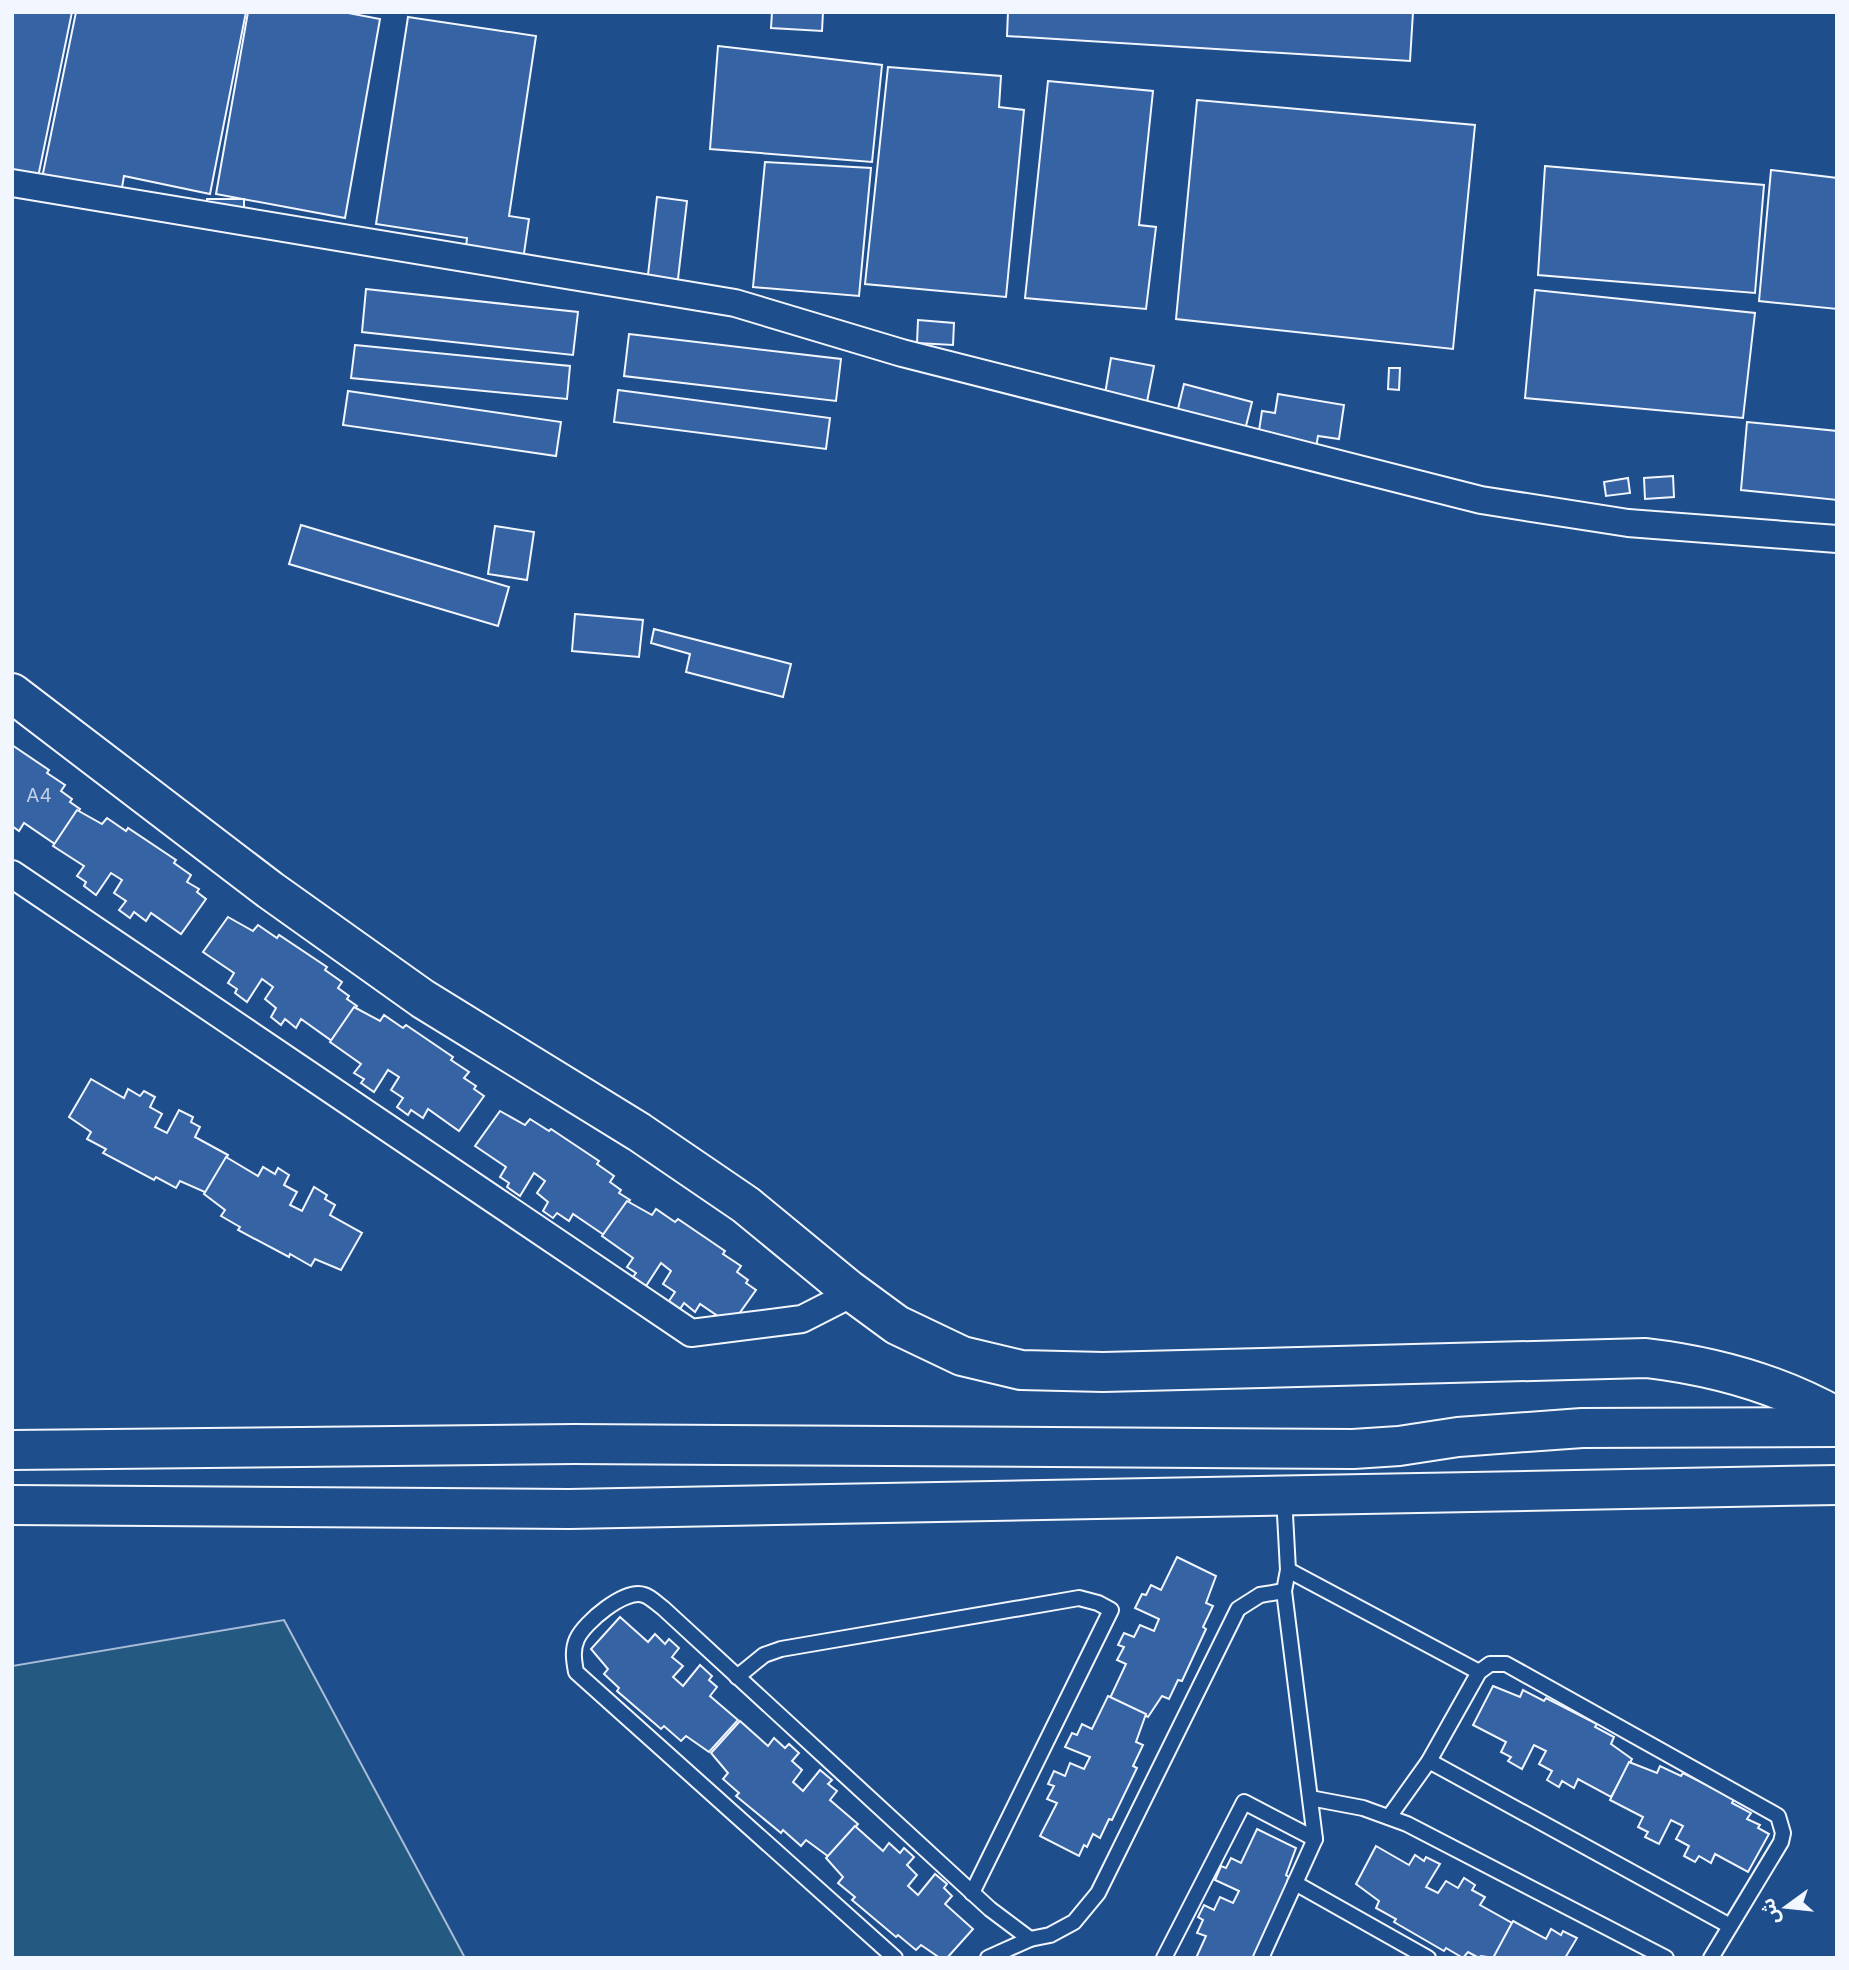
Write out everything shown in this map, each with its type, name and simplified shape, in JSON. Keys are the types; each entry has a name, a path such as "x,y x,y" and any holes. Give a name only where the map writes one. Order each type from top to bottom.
{"main road":[{"path":"12,693 281,898 423,999 639,1132 746,1205 853,1293 897,1325 962,1356 1021,1370 1103,1372 1646,1358 1690,1363 1733,1373 1775,1387 1837,1417"},
{"path":"12,1450 574,1444 1353,1449 1399,1446 1458,1437 1582,1428 1837,1427"},
{"path":"1458,1437 1460,1491"},
{"path":"12,1505 569,1510 1837,1485"}],"street":[{"path":"12,183 735,303 902,353 1481,500 1628,523 1837,539"},
{"path":"12,874 691,1333 802,1319 853,1293"}],"lane":[{"path":"1261,1958 1315,1839 1284,1591 1288,1570 1284,1495"},
{"path":"1288,1570 1479,1672"},
{"path":"988,1958 1030,1939 1050,1935 1073,1922 1098,1893 1238,1609 1260,1595 1284,1591"},
{"path":"895,1958 585,1683 576,1672 573,1657 578,1637 614,1601 629,1595 644,1594 663,1608 972,1893 1030,1939"},
{"path":"737,1677 764,1655 794,1647 1079,1598 1111,1610 972,1893"},
{"path":"1389,1817 1429,1761 1479,1672 1490,1664 1506,1664 1778,1816 1783,1824 1781,1842 1711,1958"},
{"path":"1429,1761 1730,1926"},
{"path":"1310,1798 1337,1802 1389,1817 1425,1833 1666,1958"},
{"path":"1164,1958 1244,1802 1315,1839"},
{"path":"1295,1883 1428,1958"}],"shaded area":[{"path":"284,1620 465,1958 12,1958 12,1666"}],"building":[{"path":"12,12 72,12 37,182 12,177"},
{"path":"76,12 246,12 210,194 124,176 120,199 41,183"},
{"path":"248,12 343,12 380,19 345,218 216,194"},
{"path":"772,12 823,12 822,31 771,28"},
{"path":"1008,12 1413,12 1410,61 1007,36"},
{"path":"408,17 536,36 509,216 529,219 521,274 464,265 467,238 376,224"},
{"path":"718,46 882,65 872,162 710,149"},
{"path":"888,67 1001,76 999,107 1024,110 1006,297 865,284"},
{"path":"1048,81 1153,91 1139,225 1156,227 1146,309 1025,298"},
{"path":"1197,100 1475,125 1453,349 1176,319"},
{"path":"765,162 871,168 859,296 753,287"},
{"path":"1545,166 1764,185 1755,293 1538,275"},
{"path":"1771,170 1837,178 1837,309 1759,301"},
{"path":"657,197 687,201 676,296 646,292"},
{"path":"207,199 244,199 244,219 207,219"},
{"path":"366,289 578,312 573,355 362,332"},
{"path":"1535,290 1755,313 1743,418 1525,398"},
{"path":"918,320 954,323 953,345 917,343"},
{"path":"629,334 841,359 836,401 624,376"},
{"path":"355,345 570,366 567,399 351,378"},
{"path":"1111,358 1154,366 1147,402 1105,394"},
{"path":"1389,368 1400,368 1399,390 1388,389"},
{"path":"1184,384 1252,402 1245,430 1177,413"},
{"path":"618,390 830,418 826,449 614,422"},
{"path":"348,391 561,422 556,456 343,425"},
{"path":"1278,394 1344,405 1339,439 1318,436 1315,454 1257,444 1262,411 1275,413"},
{"path":"1747,422 1837,431 1837,500 1741,490"},
{"path":"1673,476 1674,497 1645,499 1644,478"},
{"path":"1628,478 1630,493 1606,496 1604,482"},
{"path":"301,525 509,587 498,626 289,564"},
{"path":"495,526 534,532 527,580 488,574"},
{"path":"575,614 643,620 639,657 572,651"},
{"path":"654,629 791,664 783,697 686,672 690,654 651,643"},
{"path":"12,745 49,770 47,773 65,785 61,791 80,809 55,844 24,823 19,831 12,826"},
{"path":"77,810 102,824 107,818 126,831 128,828 176,860 174,863 191,875 187,882 199,889 197,892 206,899 181,934 151,913 146,921 134,912 130,918 119,910 126,901 114,893 122,880 111,873 96,895 84,886 86,882 77,876 84,866 53,846"},
{"path":"228,917 253,931 258,925 277,938 279,935 327,967 325,970 342,982 338,988 357,1006 332,1041 301,1019 296,1028 285,1019 281,1025 271,1017 276,1008 265,999 273,987 262,979 247,1002 235,993 237,989 228,983 234,973 203,952"},
{"path":"354,1007 380,1021 384,1015 403,1028 406,1025 453,1057 451,1060 469,1072 464,1078 484,1096 459,1131 428,1109 423,1118 411,1110 408,1115 397,1107 403,1098 391,1090 399,1077 388,1070 374,1092 361,1083 364,1079 354,1073 361,1064 330,1042"},
{"path":"91,1079 124,1098 128,1089 140,1096 144,1091 155,1097 150,1107 162,1114 155,1127 167,1133 179,1110 193,1117 191,1122 200,1127 195,1137 228,1155 207,1193 180,1181 176,1188 156,1177 154,1180 103,1153 106,1149 87,1139 91,1132 69,1117"},
{"path":"500,1111 525,1125 530,1119 549,1131 551,1129 599,1161 597,1164 614,1176 610,1182 621,1190 619,1193 630,1200 604,1235 573,1214 569,1221 557,1213 553,1218 543,1211 548,1202 537,1193 545,1181 534,1173 520,1196 507,1187 509,1183 500,1177 506,1167 475,1146"},
{"path":"226,1157 258,1176 263,1167 275,1174 278,1168 289,1175 284,1185 297,1192 290,1205 302,1211 314,1187 327,1195 325,1199 335,1205 330,1215 362,1233 341,1270 315,1259 311,1266 290,1254 289,1257 238,1230 240,1227 221,1216 225,1210 204,1194"},
{"path":"627,1201 652,1215 656,1209 675,1222 678,1219 725,1251 723,1254 741,1266 737,1272 756,1290 731,1325 700,1304 695,1312 684,1303 680,1309 669,1301 675,1292 663,1284 671,1271 661,1263 646,1286 633,1277 636,1273 627,1267 633,1258 602,1236"},
{"path":"1177,1557 1216,1576 1206,1603 1213,1606 1203,1627 1206,1629 1182,1681 1178,1680 1169,1699 1162,1696 1148,1717 1110,1698 1126,1664 1117,1660 1124,1647 1118,1645 1124,1633 1134,1637 1140,1625 1154,1631 1159,1619 1135,1608 1142,1594 1146,1595 1151,1585 1161,1590"},
{"path":"620,1617 648,1642 655,1634 665,1644 669,1639 679,1648 672,1657 683,1666 673,1677 683,1686 700,1665 712,1676 709,1680 717,1687 710,1696 738,1720 709,1752 686,1736 681,1741 664,1726 661,1729 617,1691 619,1688 604,1674 608,1669 591,1649"},
{"path":"1493,1686 1520,1697 1523,1690 1544,1701 1546,1698 1597,1724 1595,1727 1614,1737 1611,1744 1632,1759 1611,1797 1578,1779 1574,1788 1562,1781 1559,1787 1547,1780 1552,1771 1539,1764 1546,1751 1534,1745 1522,1769 1508,1761 1511,1757 1501,1752 1506,1742 1473,1725"},
{"path":"1108,1696 1146,1714 1136,1742 1143,1745 1133,1766 1137,1768 1112,1820 1109,1819 1100,1838 1093,1834 1079,1856 1040,1836 1057,1803 1047,1799 1054,1786 1048,1784 1054,1771 1065,1776 1070,1763 1084,1769 1090,1757 1065,1747 1072,1733 1077,1735 1082,1724 1092,1729"},
{"path":"740,1721 768,1746 774,1738 785,1748 789,1744 799,1753 792,1761 802,1770 793,1782 803,1791 820,1770 832,1780 828,1784 837,1791 830,1800 858,1824 829,1857 806,1840 801,1846 783,1830 781,1833 736,1796 739,1793 723,1779 728,1773 711,1753"},
{"path":"1629,1762 1657,1773 1660,1766 1681,1776 1683,1773 1734,1799 1732,1803 1751,1813 1747,1819 1760,1825 1758,1828 1769,1834 1748,1872 1715,1854 1711,1863 1699,1856 1695,1862 1684,1856 1689,1846 1676,1839 1683,1826 1671,1820 1659,1844 1645,1837 1648,1832 1638,1827 1643,1817 1610,1800"},
{"path":"855,1826 883,1851 889,1843 900,1853 904,1848 914,1857 907,1865 917,1875 908,1886 918,1895 935,1874 947,1884 944,1888 952,1896 945,1904 973,1929 947,1958 940,1958 921,1945 916,1950 898,1935 896,1937 852,1900 855,1897 838,1883 843,1877 826,1858"},
{"path":"1257,1829 1296,1848 1286,1875 1292,1879 1255,1958 1196,1958 1206,1936 1197,1933 1203,1920 1198,1917 1204,1905 1214,1910 1220,1897 1233,1903 1239,1891 1215,1880 1221,1866 1226,1868 1231,1858 1241,1863"},
{"path":"1376,1846 1409,1865 1415,1855 1424,1861 1426,1857 1440,1864 1426,1887 1438,1893 1446,1881 1458,1888 1464,1878 1475,1885 1472,1890 1485,1897 1480,1905 1512,1923 1494,1958 1479,1958 1468,1952 1463,1958 1446,1948 1444,1951 1394,1922 1396,1919 1376,1908 1379,1901 1356,1884"},
{"path":"1513,1921 1546,1939 1551,1929 1561,1935 1563,1931 1577,1938 1565,1958 1493,1958"}]}
